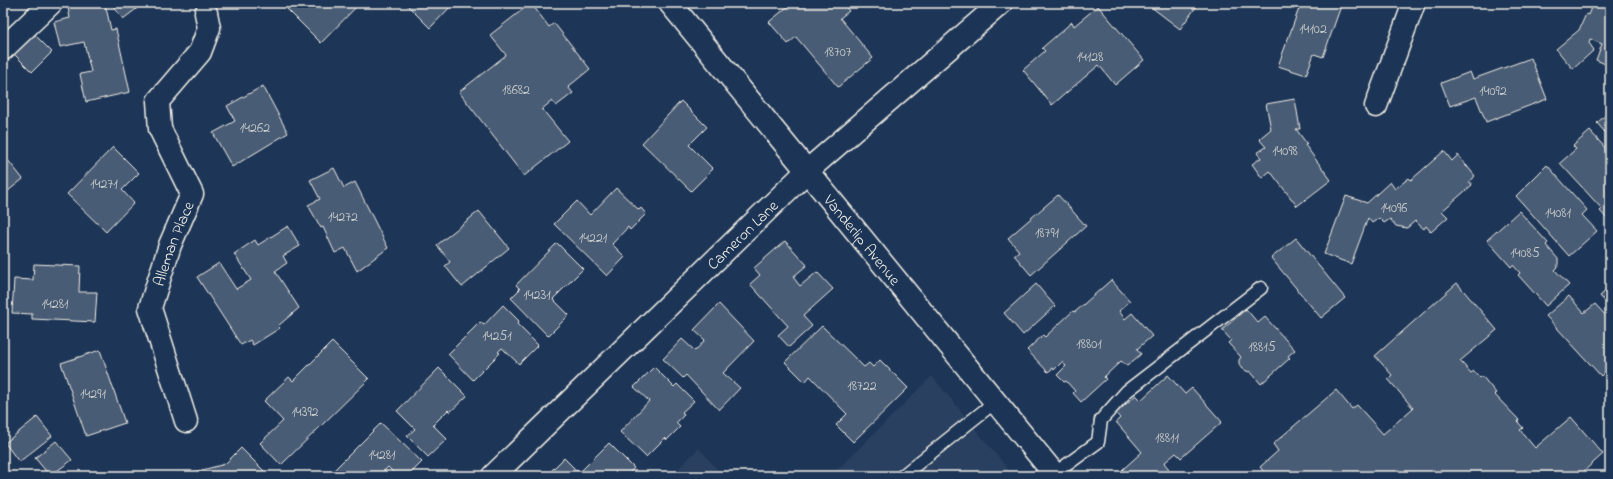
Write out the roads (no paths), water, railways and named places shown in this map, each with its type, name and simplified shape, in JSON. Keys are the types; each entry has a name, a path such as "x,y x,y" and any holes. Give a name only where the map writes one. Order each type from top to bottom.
{"street":[{"path":"3,49 51,3"},
{"name":"Vanderlip Avenue","path":"670,3 1055,475"},
{"name":"Cameron Lane","path":"493,476 807,171 1001,3"},
{"path":"1376,106 1414,3"},
{"name":"Alleman Place","path":"186,420 150,308 170,245 192,194 160,129 158,101 200,52 209,28 207,6"}],"lane":[{"path":"1055,475 1098,442 1101,420 1127,391 1261,288"},
{"path":"902,476 995,402"}]}
